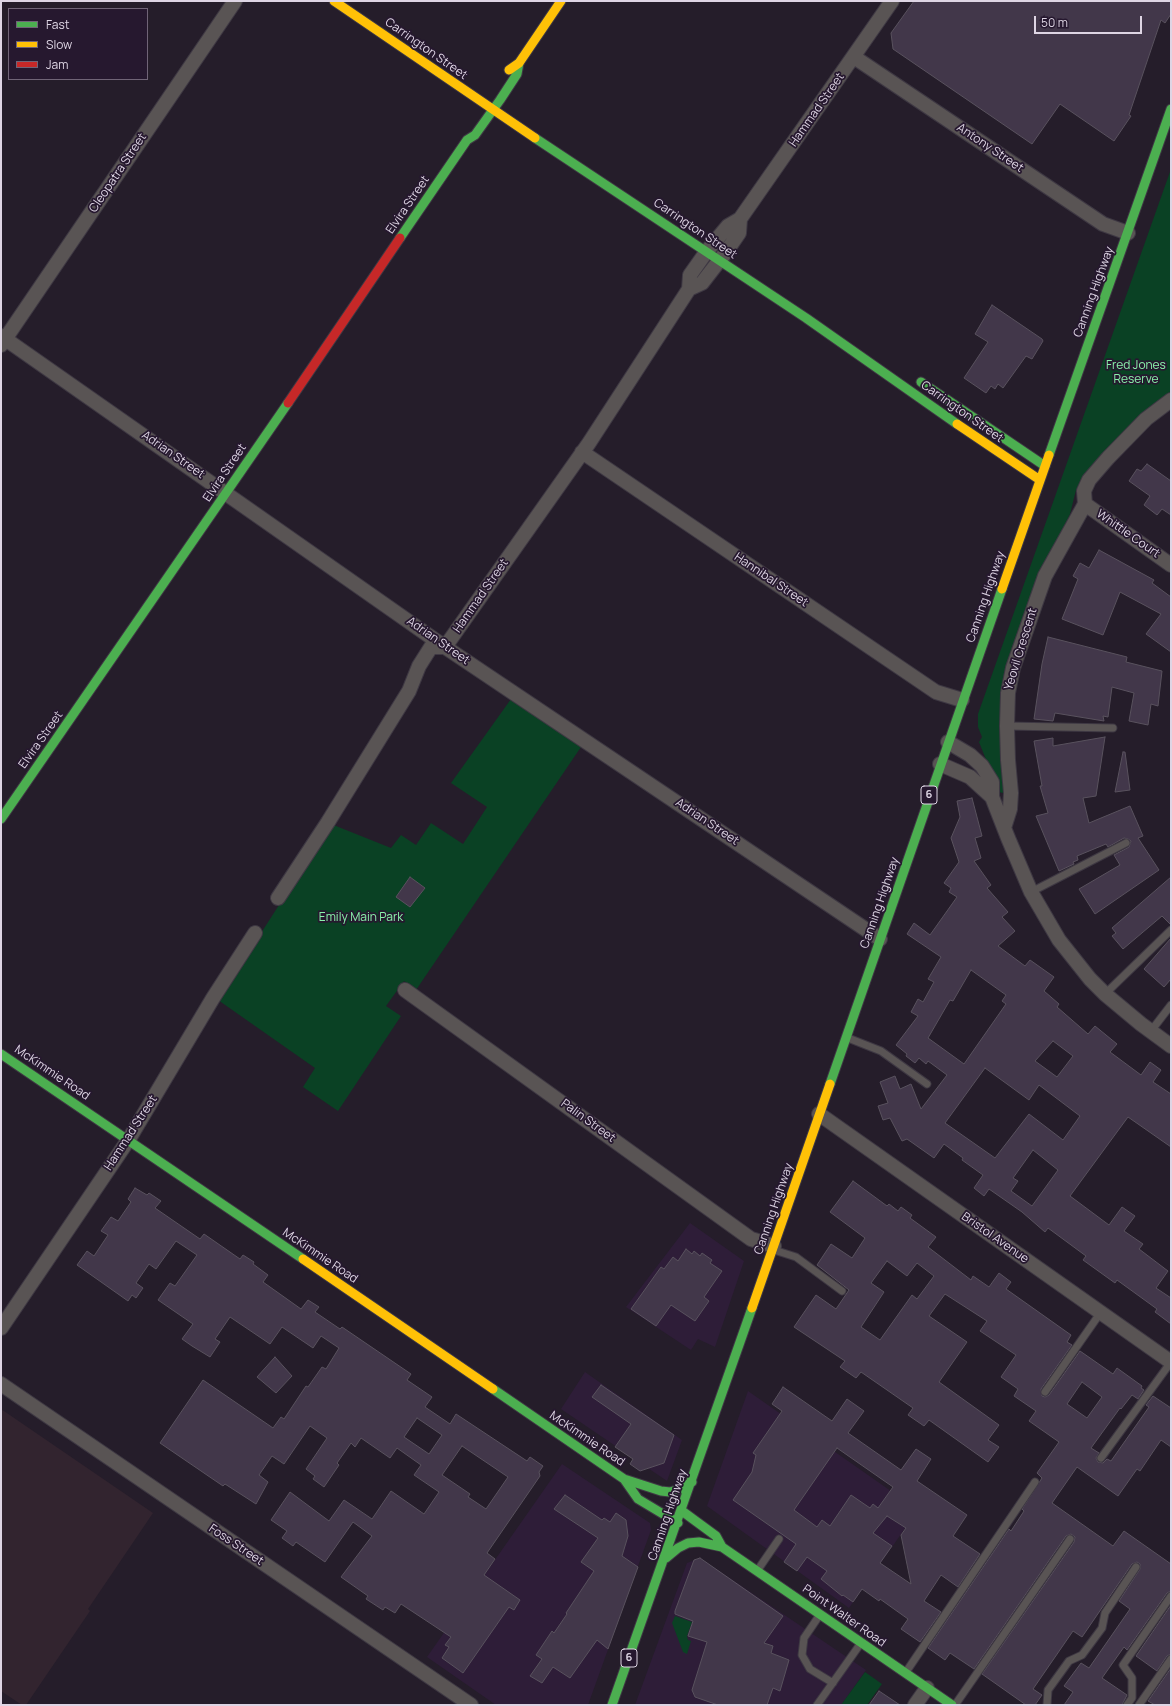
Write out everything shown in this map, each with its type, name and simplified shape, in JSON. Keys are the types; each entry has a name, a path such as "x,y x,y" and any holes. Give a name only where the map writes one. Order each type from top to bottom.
{"main road":[{"name":"Carrington Street","path":"334,1 489,107 727,256 896,380 1007,459 1040,480"},
{"name":"Elvira Street","path":"489,107 503,102 517,74 519,64 561,1"},
{"name":"Elvira Street","path":"1,819 227,493 467,140 475,135 489,107 492,95 509,70 519,64"},
{"path":"492,95 503,102"},
{"name":"Canning Highway","path":"612,1705 666,1558 774,1248 962,700 1170,114"},
{"name":"Carrington Street","path":"915,378 1045,466"},
{"name":"McKimmie Road","path":"1,1054 128,1139 624,1479 661,1492 670,1492 680,1489 692,1482"},
{"name":"McKimmie Road","path":"624,1479 638,1499 678,1523"},
{"name":"Point Walter Road","path":"682,1511 716,1536 722,1547"},
{"name":"Point Walter Road","path":"666,1558 678,1548 688,1544 699,1542 722,1547 953,1705"}],"street":[{"name":"Cleopatra Street","path":"2,340 235,1"},
{"name":"Hammad Street","path":"445,647 582,452 689,289 690,275 709,244 728,226 740,219 892,1"},
{"name":"Antony Street","path":"854,57 1103,224 1128,233"},
{"name":"Hammad Street","path":"689,289 702,283 727,256 739,233 740,219"},
{"name":"Adrian Street","path":"2,340 227,493 445,647 880,939"},
{"path":"1085,504 1084,491 1089,480 1146,419 1171,400"},
{"name":"Hannibal Street","path":"582,452 936,692 962,700"},
{"name":"Whittle Court","path":"1085,504 1171,565"},
{"name":"Yeovil Crescent","path":"1004,828 1010,809 1011,793 1008,760 1008,693 1027,625 1045,576 1085,504"},
{"path":"278,898 328,822 409,691 419,666 431,647 445,647"},
{"path":"948,742 970,755 982,766 992,782 992,797 1031,892 1059,940 1085,973 1105,994 1151,1032 1171,1046"},
{"path":"940,764 970,777 992,797"},
{"name":"Hammad Street","path":"1,1328 128,1139 213,998 255,933"},
{"name":"Palin Street","path":"405,990 751,1239 774,1248"},
{"name":"Bristol Avenue","path":"819,1114 1171,1362"},
{"name":"Foss Street","path":"1,1384 471,1705"},
{"path":"915,1705 927,1688"}],"lane":[{"path":"1007,726 1113,728"},
{"path":"1031,892 1126,843"},
{"path":"1105,994 1171,930"},
{"path":"1151,1032 1171,1005"},
{"path":"846,1038 881,1051 927,1084"},
{"path":"774,1248 796,1257 842,1291"},
{"path":"1045,1392 1101,1312"},
{"path":"1101,1458 1171,1362"},
{"path":"906,1673 1035,1482"},
{"path":"757,1571 779,1539"},
{"path":"953,1705 1070,1539"},
{"path":"1047,1705 1048,1690 1068,1661 1082,1655 1102,1628 1105,1613 1136,1567"},
{"path":"1127,1705 1132,1698 1132,1678 1123,1665 1171,1596"},
{"path":"820,1614 804,1638 802,1655 810,1669 833,1683"},
{"path":"817,1705 861,1642"},
{"path":"1139,1705 1171,1659"}],"shaded area":[{"path":"690,1223 744,1261 715,1347 698,1339 691,1350 626,1307"},
{"path":"585,1372 682,1440 667,1481 561,1409"},
{"path":"748,1391 918,1510 849,1608 707,1506"},
{"path":"1,1409 153,1513 88,1609 90,1611 26,1705 22,1705 1,1691"},
{"path":"562,1464 650,1523 651,1530 588,1705 496,1705 427,1657"},
{"path":"700,1558 866,1670 841,1705 635,1705 687,1563"}],"green space":[{"name":"Fred Jones Reserve","path":"1171,169 1171,391 1141,417 1083,478 1076,490 1070,514 1055,546 1004,684 1005,790 1003,793 999,792 979,742 982,737 978,727 978,714"},
{"name":"Emily Main Park","path":"511,699 581,747 416,990 404,981 386,1006 401,1016 338,1111 303,1087 315,1068 218,1000 331,824 391,848 401,835 416,845 431,823 463,844 487,807 451,783"},
{"path":"675,1616 692,1622 687,1636 688,1640 691,1641 687,1654 683,1652 672,1623"},
{"path":"865,1672 882,1684 867,1705 841,1705"}],"building":[{"path":"914,1 1171,1 1171,14 1165,23 1161,20 1129,115 1131,116 1114,141 1060,104 1032,144 893,49 891,33"},
{"path":"992,305 1043,341 1032,359 1026,356 1003,388 998,384 995,389 991,386 986,393 964,378 988,342 975,334"},
{"path":"1147,464 1171,481 1171,515 1162,509 1157,515 1144,505 1150,496 1129,481 1137,469 1141,471"},
{"path":"1099,550 1154,580 1152,583 1171,597 1171,652 1146,634 1161,614 1120,592 1103,635 1062,619 1078,579 1073,576 1080,563 1089,568"},
{"path":"1048,637 1127,657 1126,662 1162,671 1158,706 1151,704 1148,725 1129,721 1134,693 1112,687 1108,717 1103,716 1104,721 1055,713 1053,721 1034,719 1042,664"},
{"path":"1105,737 1096,796 1083,798 1089,823 1130,806 1143,836 1138,838 1159,870 1095,914 1079,889 1120,865 1114,855 1129,847 1131,841 1124,838 1108,847 1106,844 1077,856 1078,860 1073,862 1074,864 1059,871 1036,816 1048,813 1040,786 1042,786 1034,741 1053,738 1053,746"},
{"path":"1123,752 1125,752 1130,790 1115,792"},
{"path":"972,798 982,836 975,838 981,858 974,861 991,885 987,888 1008,912 1002,917 1015,931 998,946 1025,966 1030,960 1054,977 1044,991 1059,1004 1057,1007 1088,1034 1095,1026 1117,1044 1110,1052 1141,1075 1150,1062 1161,1070 1153,1082 1171,1094 1171,1147 1128,1117 1070,1196 1109,1225 1122,1207 1135,1216 1124,1231 1143,1244 1139,1249 1168,1271 1156,1288 1171,1298 1171,1324 1155,1312 1157,1309 1117,1280 1115,1283 1083,1260 1086,1256 1048,1228 1045,1232 1022,1212 989,1189 984,1196 974,1188 983,1175 962,1160 963,1158 944,1144 934,1158 907,1139 902,1141 890,1118 883,1120 878,1106 888,1103 880,1082 895,1076 900,1089 911,1084 921,1109 947,1075 928,1061 926,1064 919,1058 915,1063 896,1045 918,1016 911,1012 918,999 923,1002 934,982 928,979 941,957 907,934 914,923 930,935 957,897 949,892 951,888 944,883 959,862 951,838 960,817 957,801","holes":["971,970 1006,995 1002,1001 1006,1004 964,1064 928,1038 950,1000 953,1001","1053,1041 1073,1056 1057,1077 1035,1061","985,1068 1029,1100 1039,1085 1080,1116 1063,1140 1029,1114 995,1158 945,1123","1033,1150 1058,1170 1032,1206 1011,1191 1018,1181 1013,1178"]},
{"path":"410,877 425,888 410,907 396,897"},
{"path":"1171,877 1171,925 1162,916 1123,949 1112,936 1116,933 1112,928"},
{"path":"1171,938 1171,979 1164,987 1144,969"},
{"path":"853,1181 887,1206 889,1204 898,1211 901,1207 912,1215 910,1218 936,1237 928,1247 971,1280 973,1276 989,1287 999,1273 1011,1282 1006,1289 1071,1335 1067,1342 1072,1345 1041,1389 1042,1396 1045,1397 1049,1395 1080,1351 1113,1374 1117,1368 1142,1386 1141,1388 1144,1390 1138,1399 1132,1395 1121,1409 1120,1408 1091,1448 1099,1453 1096,1458 1098,1462 1103,1463 1107,1459 1111,1461 1149,1407 1146,1405 1153,1396 1171,1408 1171,1447 1161,1440 1140,1471 1137,1469 1118,1496 1077,1467 1052,1503 1113,1546 1124,1531 1171,1564 1171,1591 1167,1593 1127,1650 1124,1647 1102,1678 1127,1695 1122,1705 1064,1705 1073,1692 1064,1686 1081,1663 1089,1668 1130,1609 1119,1601 1140,1569 1140,1564 1137,1562 1132,1564 1082,1637 1073,1631 1033,1689 1042,1695 1035,1705 1026,1705 982,1674 1074,1542 1075,1537 1071,1534 1066,1536 974,1669 950,1653 945,1660 928,1648 1009,1529 1011,1531 1024,1511 1022,1509 1042,1478 1037,1473 1059,1442 1029,1421 1036,1411 1014,1396 1018,1389 1001,1377 1016,1355 980,1331 987,1321 945,1294 929,1316 967,1342 939,1382 999,1425 988,1440 999,1447 988,1462 929,1420 924,1426 908,1415 913,1408 861,1372 856,1378 840,1367 845,1361 794,1327 816,1295 836,1309 849,1290 817,1265 831,1244 852,1258 865,1238 830,1212","holes":["887,1261 907,1276 917,1263 934,1276 917,1299 912,1295 880,1340 861,1327 884,1292 871,1283","1082,1382 1102,1397 1087,1418 1067,1404"]},
{"path":"135,1188 147,1195 149,1193 161,1201 155,1208 200,1239 204,1234 240,1259 243,1255 254,1262 253,1264 268,1275 263,1282 301,1309 308,1300 319,1307 315,1312 340,1329 342,1327 411,1374 407,1380 432,1397 425,1407 450,1424 456,1414 527,1461 530,1457 543,1466 539,1472 540,1476 487,1553 495,1559 484,1575 520,1600 514,1610 509,1607 463,1673 442,1658 449,1647 445,1645 451,1637 401,1604 395,1613 385,1607 383,1610 366,1599 368,1596 341,1577 372,1536 353,1522 325,1562 296,1542 293,1546 282,1538 287,1531 271,1520 290,1492 329,1521 344,1500 372,1519 391,1491 424,1514 439,1492 414,1475 421,1465 397,1448 390,1458 361,1438 355,1447 351,1443 337,1463 339,1465 324,1487 313,1479 315,1476 306,1469 327,1438 310,1426 284,1464 272,1456 259,1475 268,1482 256,1504 225,1484 223,1486 160,1443 203,1380 273,1428 281,1417 284,1419 306,1386 308,1387 322,1367 326,1369 339,1348 321,1336 313,1348 282,1327 270,1344 230,1317 215,1339 220,1342 210,1357 192,1346 182,1339 193,1324 158,1300 170,1283 175,1286 197,1255 176,1241 156,1269 149,1264 136,1283 143,1288 136,1298 132,1295 128,1301 77,1265 87,1251 94,1256 108,1235 101,1231 111,1217 118,1221 131,1202 128,1199","holes":["417,1418 442,1435 429,1454 404,1437","462,1446 508,1477 486,1509 468,1497 470,1494 442,1475"]},
{"path":"686,1249 692,1254 694,1251 700,1256 702,1253 712,1260 710,1263 722,1271 704,1297 709,1301 695,1321 671,1305 656,1326 631,1309 661,1267 664,1269 673,1257 678,1261"},
{"path":"275,1357 292,1376 276,1393 257,1377"},
{"path":"601,1385 674,1435 664,1463 640,1471 630,1464 633,1459 615,1447 631,1424 592,1397"},
{"path":"783,1387 832,1421 847,1399 864,1411 848,1433 901,1470 916,1449 931,1459 917,1481 967,1515 953,1536 980,1554 958,1587 941,1575 924,1601 941,1612 920,1642 901,1629 908,1619 880,1599 879,1601 862,1589 853,1602 843,1595 842,1596 821,1579 827,1571 807,1557 797,1571 784,1562 796,1544 733,1500 752,1472 756,1455 753,1453 782,1411 772,1404","holes":["837,1448 893,1487 878,1508 873,1504 870,1508 851,1495 830,1526 822,1520 817,1527 794,1510","887,1516 906,1528 901,1535 911,1584 880,1563 892,1546 873,1533"]},
{"path":"565,1495 602,1520 604,1518 610,1522 616,1513 626,1520 628,1536 622,1556 638,1567 608,1649 597,1640 570,1678 553,1667 542,1683 530,1676 542,1659 536,1655 552,1631 554,1633 594,1571 581,1562 598,1538 554,1509"},
{"path":"700,1558 783,1616 764,1643 773,1646 771,1653 789,1660 780,1691 773,1688 767,1705 718,1705 695,1697 692,1690 707,1642 688,1636 693,1621 675,1614 675,1611 694,1560"},
{"path":"1171,1605 1171,1654 1167,1656 1157,1671 1136,1656"},
{"path":"1171,1668 1171,1705 1155,1705 1148,1701"},
{"path":"879,1691 900,1705 869,1705"}],"traffic: fast":[{"path":"400,238 467,140 475,135 500,100 517,74 519,63"},
{"path":"1049,455 1171,109"},
{"path":"535,138 806,318 957,424"},
{"path":"921,382 1045,466"},
{"path":"1,819 288,403"},
{"path":"830,1084 1002,589"},
{"path":"1,1054 303,1259"},
{"path":"612,1705 752,1308"},
{"path":"493,1389 624,1479 661,1491 670,1492 680,1489 692,1482"},
{"path":"624,1479 638,1499 678,1523"},
{"path":"682,1511 716,1536 722,1547 952,1705"},
{"path":"666,1558 678,1548 688,1543 699,1542 722,1547"}],"traffic: slow":[{"path":"334,1 535,138"},
{"path":"509,70 519,63 561,1"},
{"path":"957,424 1040,480"},
{"path":"1002,589 1049,455"},
{"path":"752,1308 830,1084"},
{"path":"303,1259 493,1389"}],"traffic: jam":[{"path":"288,403 400,238"}]}
